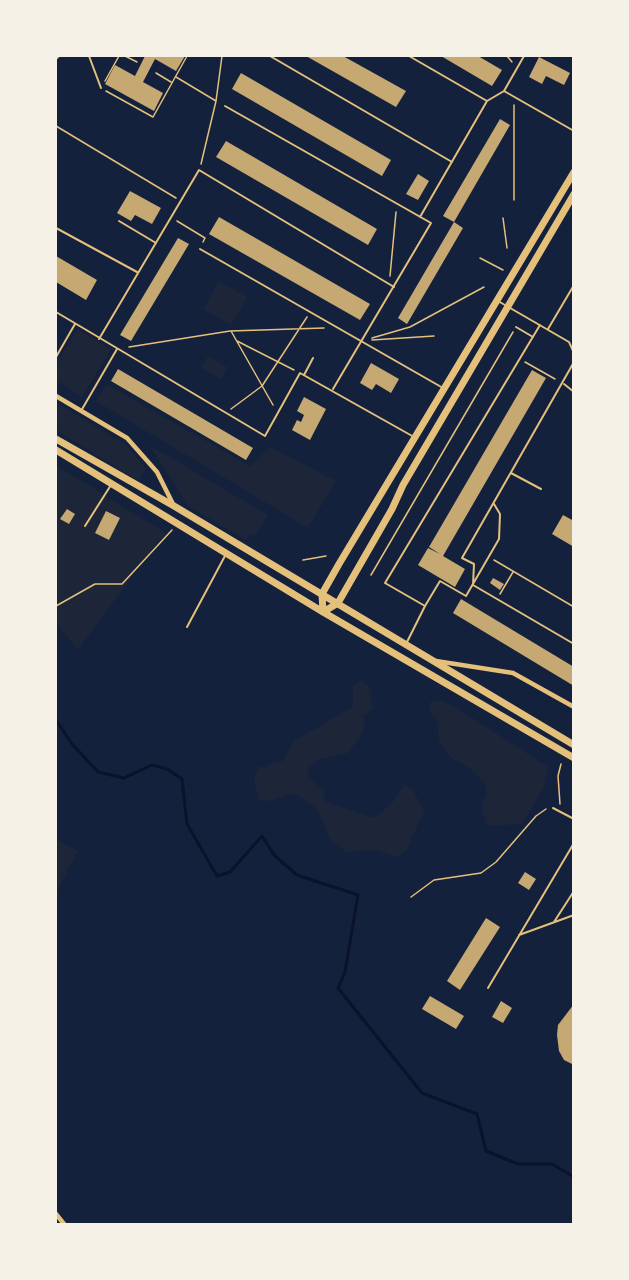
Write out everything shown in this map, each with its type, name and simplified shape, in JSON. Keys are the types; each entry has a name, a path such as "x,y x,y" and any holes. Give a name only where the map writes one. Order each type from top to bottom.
{"main road":[{"path":"323,612 322,594 573,172"},
{"path":"323,612 338,603 392,509 403,485 573,194"},
{"path":"56,438 338,603 573,745"},
{"path":"56,452 573,758"}],"street":[{"path":"56,396 127,438 141,451 157,472 174,506"},
{"path":"431,660 513,673 573,707"},
{"path":"56,1214 64,1224"}],"lane":[{"path":"89,56 101,88"},
{"path":"270,56 452,162"},
{"path":"409,56 487,101"},
{"path":"420,217 487,101 504,91 524,56"},
{"path":"504,91 573,131"},
{"path":"225,106 431,223 332,390"},
{"path":"99,339 199,171 394,287"},
{"path":"564,189 573,194"},
{"path":"119,221 156,243"},
{"path":"56,228 138,273"},
{"path":"200,249 445,389"},
{"path":"548,329 573,285"},
{"path":"498,301 569,342 573,353"},
{"path":"56,312 265,436 300,373 416,438"},
{"path":"56,355 75,324"},
{"path":"425,606 385,583 540,325"},
{"path":"516,327 532,337"},
{"path":"81,411 117,349"},
{"path":"304,375 313,358"},
{"path":"473,585 474,564 462,558 563,384 573,362"},
{"path":"563,384 573,392"},
{"path":"511,473 541,489"},
{"path":"85,526 112,484"},
{"path":"406,644 440,581 466,596 473,585 499,539 501,525 494,503"},
{"path":"187,627 226,554"},
{"path":"473,585 573,644"},
{"path":"553,808 573,819"},
{"path":"488,987 573,843"},
{"path":"554,922 573,891"},
{"path":"519,935 573,915"}],"path":[{"path":"119,56 101,88 153,117 187,56"},
{"path":"125,56 137,62"},
{"path":"199,171 216,101 222,56"},
{"path":"507,56 517,69"},
{"path":"156,73 172,82"},
{"path":"175,77 216,101"},
{"path":"514,96 514,200"},
{"path":"56,126 181,201"},
{"path":"390,283 397,204"},
{"path":"171,217 205,238 200,249"},
{"path":"503,218 507,248"},
{"path":"480,258 507,273"},
{"path":"363,341 410,327 484,287"},
{"path":"225,413 262,386 311,312"},
{"path":"371,575 516,327"},
{"path":"117,349 230,330 339,328"},
{"path":"230,330 278,414"},
{"path":"363,341 434,336"},
{"path":"236,340 300,373"},
{"path":"519,359 563,384"},
{"path":"56,606 95,584 122,584 172,530"},
{"path":"303,560 327,556"},
{"path":"489,557 573,607"},
{"path":"497,599 514,572"},
{"path":"561,764 558,776 561,812"},
{"path":"411,897 434,880 481,873 496,862 543,809 553,808"}],"shaded area":[{"path":"219,281 247,297 231,325 203,309"},
{"path":"77,329 111,349 82,397 56,381 56,364"},
{"path":"208,356 227,367 221,379 201,367"},
{"path":"106,384 250,466 270,447 336,481 308,528 96,401"},
{"path":"56,402 127,446 146,468 140,479 135,479 56,430"},
{"path":"149,445 268,515 255,537 250,534 246,540 188,506"},
{"path":"56,465 169,535 158,541 78,650 56,623"},
{"path":"362,680 369,688 373,709 363,716 365,726 360,737 348,753 317,760 309,767 308,777 323,791 325,802 374,818 392,803 405,784 413,790 424,811 406,851 397,857 377,850 346,852 330,839 317,809 299,796 289,794 269,801 259,800 254,778 259,766 266,768 269,764 283,761 294,741 353,707 353,685"},
{"path":"441,700 548,767 544,787 522,824 487,826 481,805 486,795 486,784 471,769 451,758 439,740 437,719 430,712 430,702"},
{"path":"56,839 78,851 56,892"}],"building":[{"path":"145,56 185,56 176,71 155,59 143,82 163,93 154,111 105,84 115,65 135,76"},
{"path":"306,56 343,56 406,91 396,107"},
{"path":"441,56 478,56 502,70 492,86"},
{"path":"539,57 570,73 564,85 546,76 542,84 529,77"},
{"path":"241,73 391,160 382,176 232,89"},
{"path":"500,119 510,125 454,222 443,216"},
{"path":"226,141 377,229 368,245 216,157"},
{"path":"418,174 429,181 418,200 406,194"},
{"path":"130,191 161,208 152,224 135,215 131,221 117,213"},
{"path":"219,217 370,304 360,320 209,234"},
{"path":"454,222 463,228 407,324 398,318"},
{"path":"178,238 189,244 131,341 120,335"},
{"path":"56,256 97,280 86,300 56,282"},
{"path":"371,363 399,379 391,393 376,384 372,390 360,383"},
{"path":"118,369 253,448 246,460 111,381"},
{"path":"532,370 546,378 443,556 465,569 455,587 418,565 428,548 440,554 429,547"},
{"path":"304,397 326,409 310,440 292,430 297,420 301,422 304,415 297,411"},
{"path":"67,509 75,514 69,524 60,519"},
{"path":"106,511 120,518 109,540 95,533"},
{"path":"563,515 574,521 574,547 552,534"},
{"path":"493,578 504,584 500,590 490,583"},
{"path":"461,599 574,667 574,686 453,613"},
{"path":"525,872 536,879 529,890 518,883"},
{"path":"486,918 500,927 460,990 447,981"},
{"path":"430,996 464,1016 456,1029 422,1009"},
{"path":"501,1001 512,1008 503,1023 492,1017"},
{"path":"574,1004 574,1065 564,1060 559,1051 557,1035 558,1025"}],"waterway":[{"path":"56,720 72,744 98,772 124,778 152,765 167,769 182,779 187,824 217,876 230,872 262,836 274,855 297,875 358,895 345,972 338,988 422,1093 477,1114 486,1151 518,1164 552,1164 574,1177"}]}
